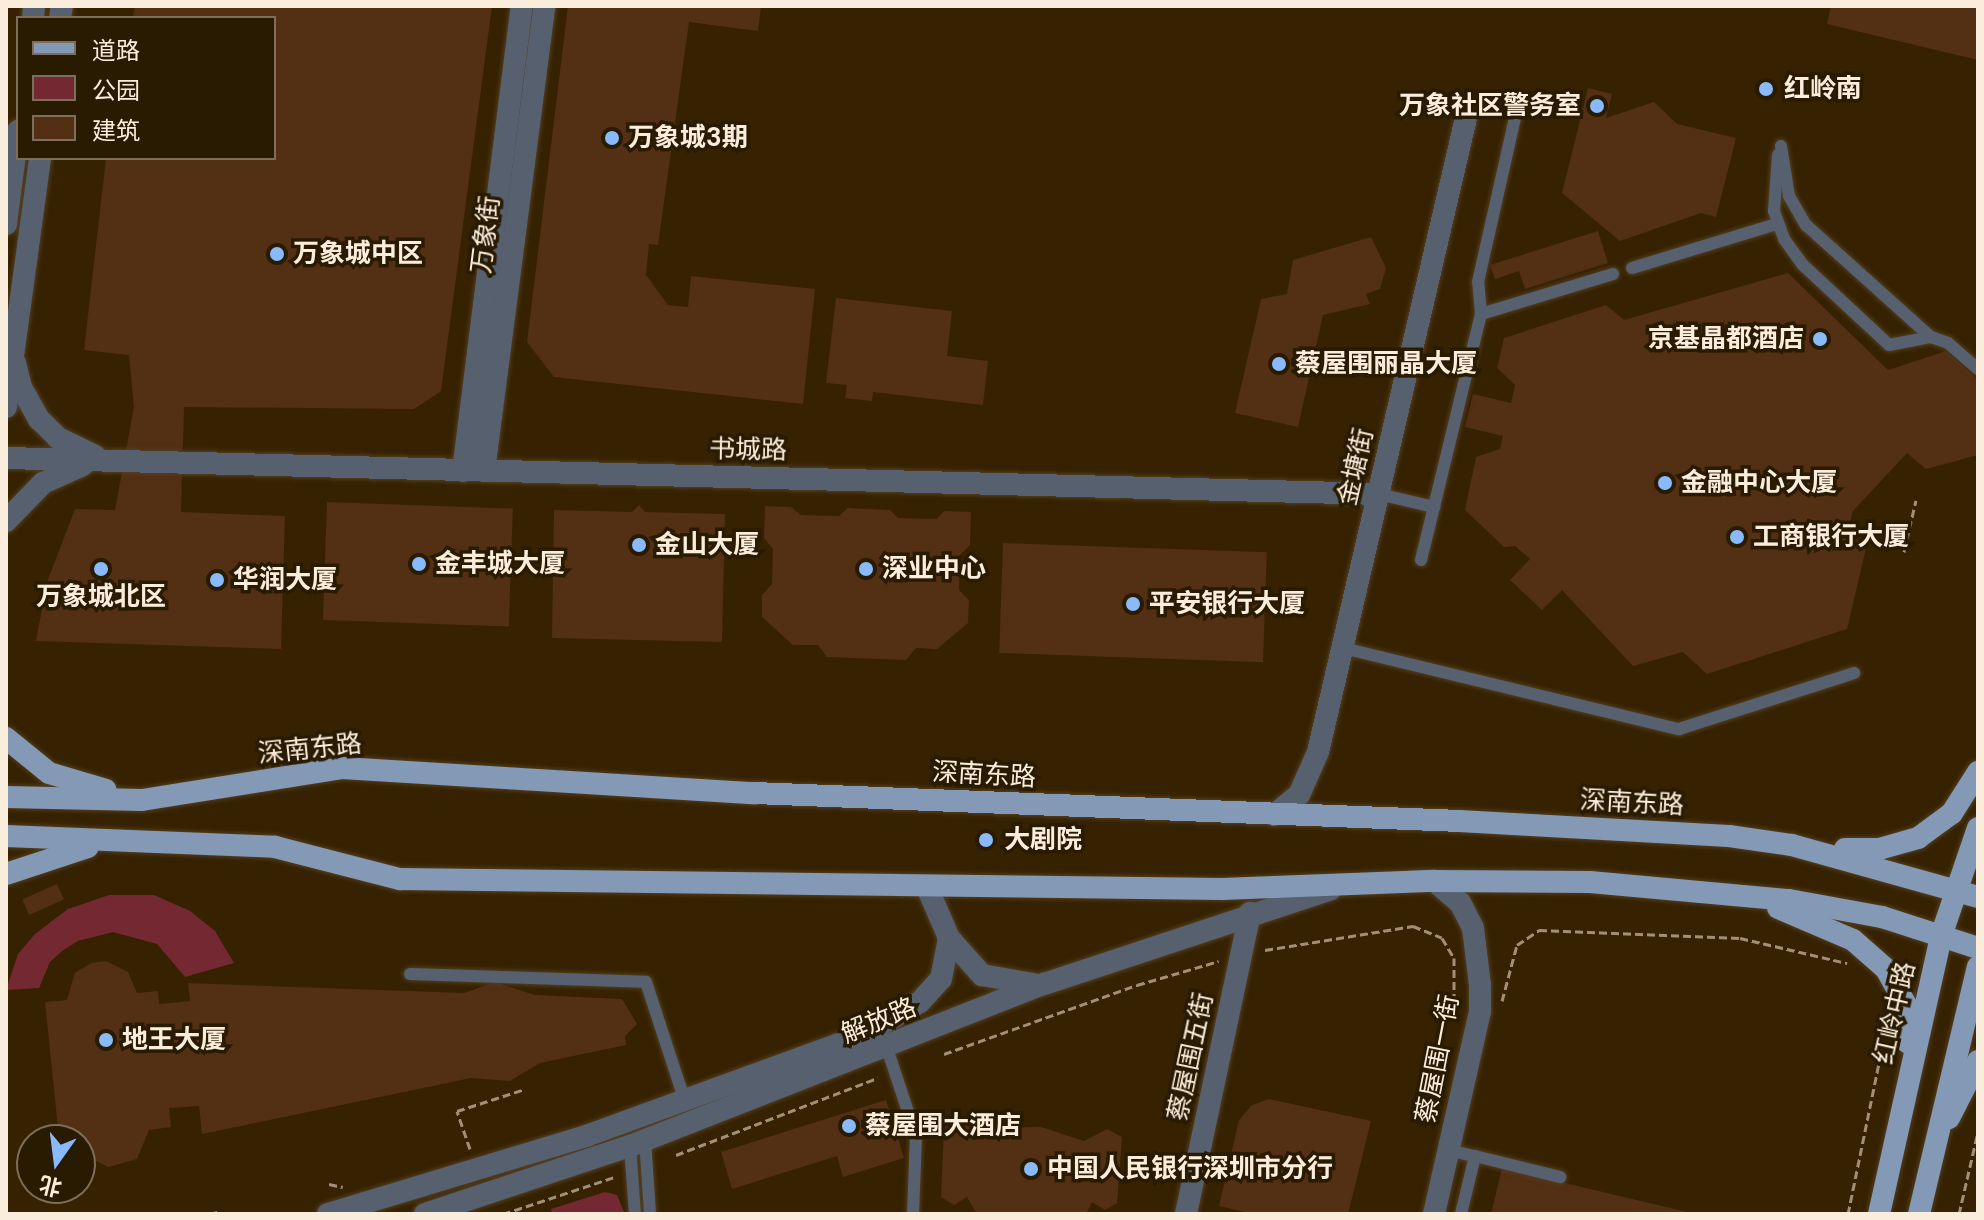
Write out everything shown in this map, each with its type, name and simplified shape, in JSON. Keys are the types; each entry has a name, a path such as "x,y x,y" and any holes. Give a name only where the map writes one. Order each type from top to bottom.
{"main road":[{"path":"6,738 62,779 142,800"},
{"name":"深南东路","path":"6,797 142,800 341,768 769,794 1729,836 1792,845 1978,897"},
{"path":"1792,845 1879,849 1918,838 1952,813 1978,772"},
{"name":"红岭中路","path":"1879,1214 1941,936 1978,828"},
{"path":"6,836 275,847 400,879 1222,889 1435,881 1590,882 1740,894 1882,917 1978,948"},
{"path":"6,874 109,841"},
{"path":"1740,894 1853,940 1898,987 1908,1016 1908,1043 1892,1151"},
{"path":"1919,1214 1978,967"},
{"path":"1933,1152 1978,1061"}],"street":[{"name":"万象街","path":"474,471 522,6"},
{"name":"万象街","path":"474,471 544,6"},
{"name":"金塘街","path":"1274,815 1299,795 1314,767 1466,118"},
{"path":"6,224 16,146"},
{"path":"6,407 40,160"},
{"name":"书城路","path":"12,351 26,398 49,429 70,446 116,462"},
{"name":"书城路","path":"6,458 1379,494"},
{"name":"书城路","path":"6,521 31,493 56,476 83,465 116,462"},
{"name":"蔡屋围一街","path":"1434,1214 1448,1150 1489,1013 1473,928 1460,903 1435,881"},
{"name":"解放路","path":"425,1214 638,1143 1044,984 1250,913 1354,883"},
{"path":"927,887 949,938 982,975 999,982 1044,984"},
{"name":"蔡屋围五街","path":"1186,1214 1250,913"},
{"name":"解放路","path":"328,1214 469,1175 685,1101 861,1036 920,1002 941,979 949,938"}],"lane":[{"path":"1421,560 1481,314 1478,282 1515,118"},
{"path":"1931,337 1889,345 1803,265 1777,224 1772,186 1781,145 1796,212 1931,337 1948,343 1978,369"},
{"path":"1632,268 1777,224"},
{"path":"1481,314 1613,274"},
{"path":"1379,494 1434,507"},
{"path":"1343,648 1679,729 1854,673"},
{"path":"410,974 646,982 685,1101"},
{"path":"887,1048 916,1136 913,1214"},
{"path":"635,1214 638,1143"},
{"path":"638,1143 650,1214"},
{"path":"1448,1150 1560,1177"},
{"path":"1461,1214 1475,1156"}],"path":[{"path":"1904,552 1916,500"},
{"path":"1264,950 1413,926 1442,938 1454,958 1454,1005"},
{"path":"1489,1013 1517,945 1539,930 1740,938 1859,967"},
{"path":"944,1054 1137,985 1223,961"},
{"path":"1848,1214 1882,1069 1885,1030"},
{"path":"676,1155 878,1078"},
{"path":"471,1153 457,1111 525,1089"},
{"path":"1959,1214 1978,1132"},
{"path":"503,1214 614,1177"},
{"path":"526,1208 526,1214"},
{"path":"209,1214 218,1212"}],"green space":[{"path":"109,895 154,895 190,911 215,931 234,963 185,977 157,944 113,932 78,941 62,951 50,962 39,988 6,990 18,954 35,934 68,909"},
{"path":"605,1192 617,1195 625,1214 552,1214 551,1209"}],"building":[{"name":"万象城中区","path":"135,6 492,6 441,391 414,409 184,407 181,512 285,516 281,649 36,641 47,582 75,509 115,510 134,407 129,355 84,350 106,160 276,160 276,16 133,16"},
{"name":"万象城3期","path":"568,6 761,6 758,31 689,22 658,245 649,244 646,275 668,305 688,307 691,276 815,289 803,404 554,377 527,342"},
{"path":"1831,6 1978,6 1978,60 1827,24"},
{"path":"1588,88 1612,94 1606,118 1654,102 1677,124 1736,138 1716,217 1701,213 1620,241 1562,193"},
{"path":"1598,231 1608,263 1525,289 1519,271 1495,279 1490,265"},
{"name":"蔡屋围丽晶大厦","path":"1371,237 1386,268 1380,289 1366,294 1370,304 1323,315 1298,427 1235,413 1261,299 1287,294 1293,260"},
{"name":"金融中心大厦","path":"1788,273 1888,370 1946,351 1978,380 1978,455 1926,469 1907,453 1853,511 1848,531 1866,548 1847,629 1707,674 1683,652 1633,666 1562,590 1542,610 1510,580 1530,559 1515,546 1504,547 1465,510 1476,457 1500,449 1503,436 1465,427 1473,394 1511,403 1515,385 1497,368 1504,338 1606,305 1624,320"},
{"path":"836,298 952,311 947,356 988,361 983,405 873,392 872,401 845,398 847,385 826,383"},
{"name":"金丰城大厦","path":"327,502 513,508 509,626 323,620"},
{"name":"金山大厦","path":"639,505 645,512 725,514 722,642 552,638 554,510 632,512"},
{"name":"深业中心","path":"765,506 791,507 801,515 839,516 848,508 890,510 898,518 936,519 945,511 971,512 970,545 960,555 959,590 969,600 968,623 937,649 916,648 906,660 827,657 818,645 793,645 762,617 762,595 772,584 773,549 764,538"},
{"name":"平安银行大厦","path":"1003,543 1267,552 1263,662 999,653"},
{"path":"57,884 64,900 29,915 22,899"},
{"path":"106,961 128,972 137,993 158,991 159,1004 190,1001 188,983 464,993 495,982 535,995 622,999 637,1024 625,1036 626,1045 540,1063 510,1081 471,1078 202,1134 199,1106 169,1108 171,1127 149,1130 137,1159 108,1167 96,1161 96,1124 58,1124 45,1002 67,1000 75,973 91,963"},
{"path":"1269,1099 1371,1121 1348,1214 1253,1214 1219,1206 1239,1120 1252,1105"},
{"name":"蔡屋围大酒店","path":"886,1100 904,1158 843,1177 837,1156 732,1189 721,1152"},
{"name":"中国人民银行深圳市分行","path":"956,1120 983,1135 999,1128 1041,1127 1084,1141 1107,1129 1122,1137 1117,1203 1105,1210 1092,1202 1086,1214 977,1214 967,1197 954,1205 941,1197 944,1128"},
{"path":"1502,1168 1691,1213 1691,1214 1491,1214"}],"place":[{"name":"红岭南","path":"1766,89"},
{"name":"万象社区警务室","path":"1597,106"},
{"name":"万象城3期","path":"612,138"},
{"name":"万象城中区","path":"277,254"},
{"name":"京基晶都酒店","path":"1820,339"},
{"name":"蔡屋围丽晶大厦","path":"1279,364"},
{"name":"金融中心大厦","path":"1665,483"},
{"name":"工商银行大厦","path":"1737,537"},
{"name":"金山大厦","path":"639,545"},
{"name":"金丰城大厦","path":"419,564"},
{"name":"万象城北区","path":"101,569"},
{"name":"深业中心","path":"866,569"},
{"name":"华润大厦","path":"217,580"},
{"name":"平安银行大厦","path":"1133,604"},
{"name":"大剧院","path":"986,840"},
{"name":"地王大厦","path":"106,1040"},
{"name":"蔡屋围大酒店","path":"849,1126"},
{"name":"中国人民银行深圳市分行","path":"1031,1169"}]}
